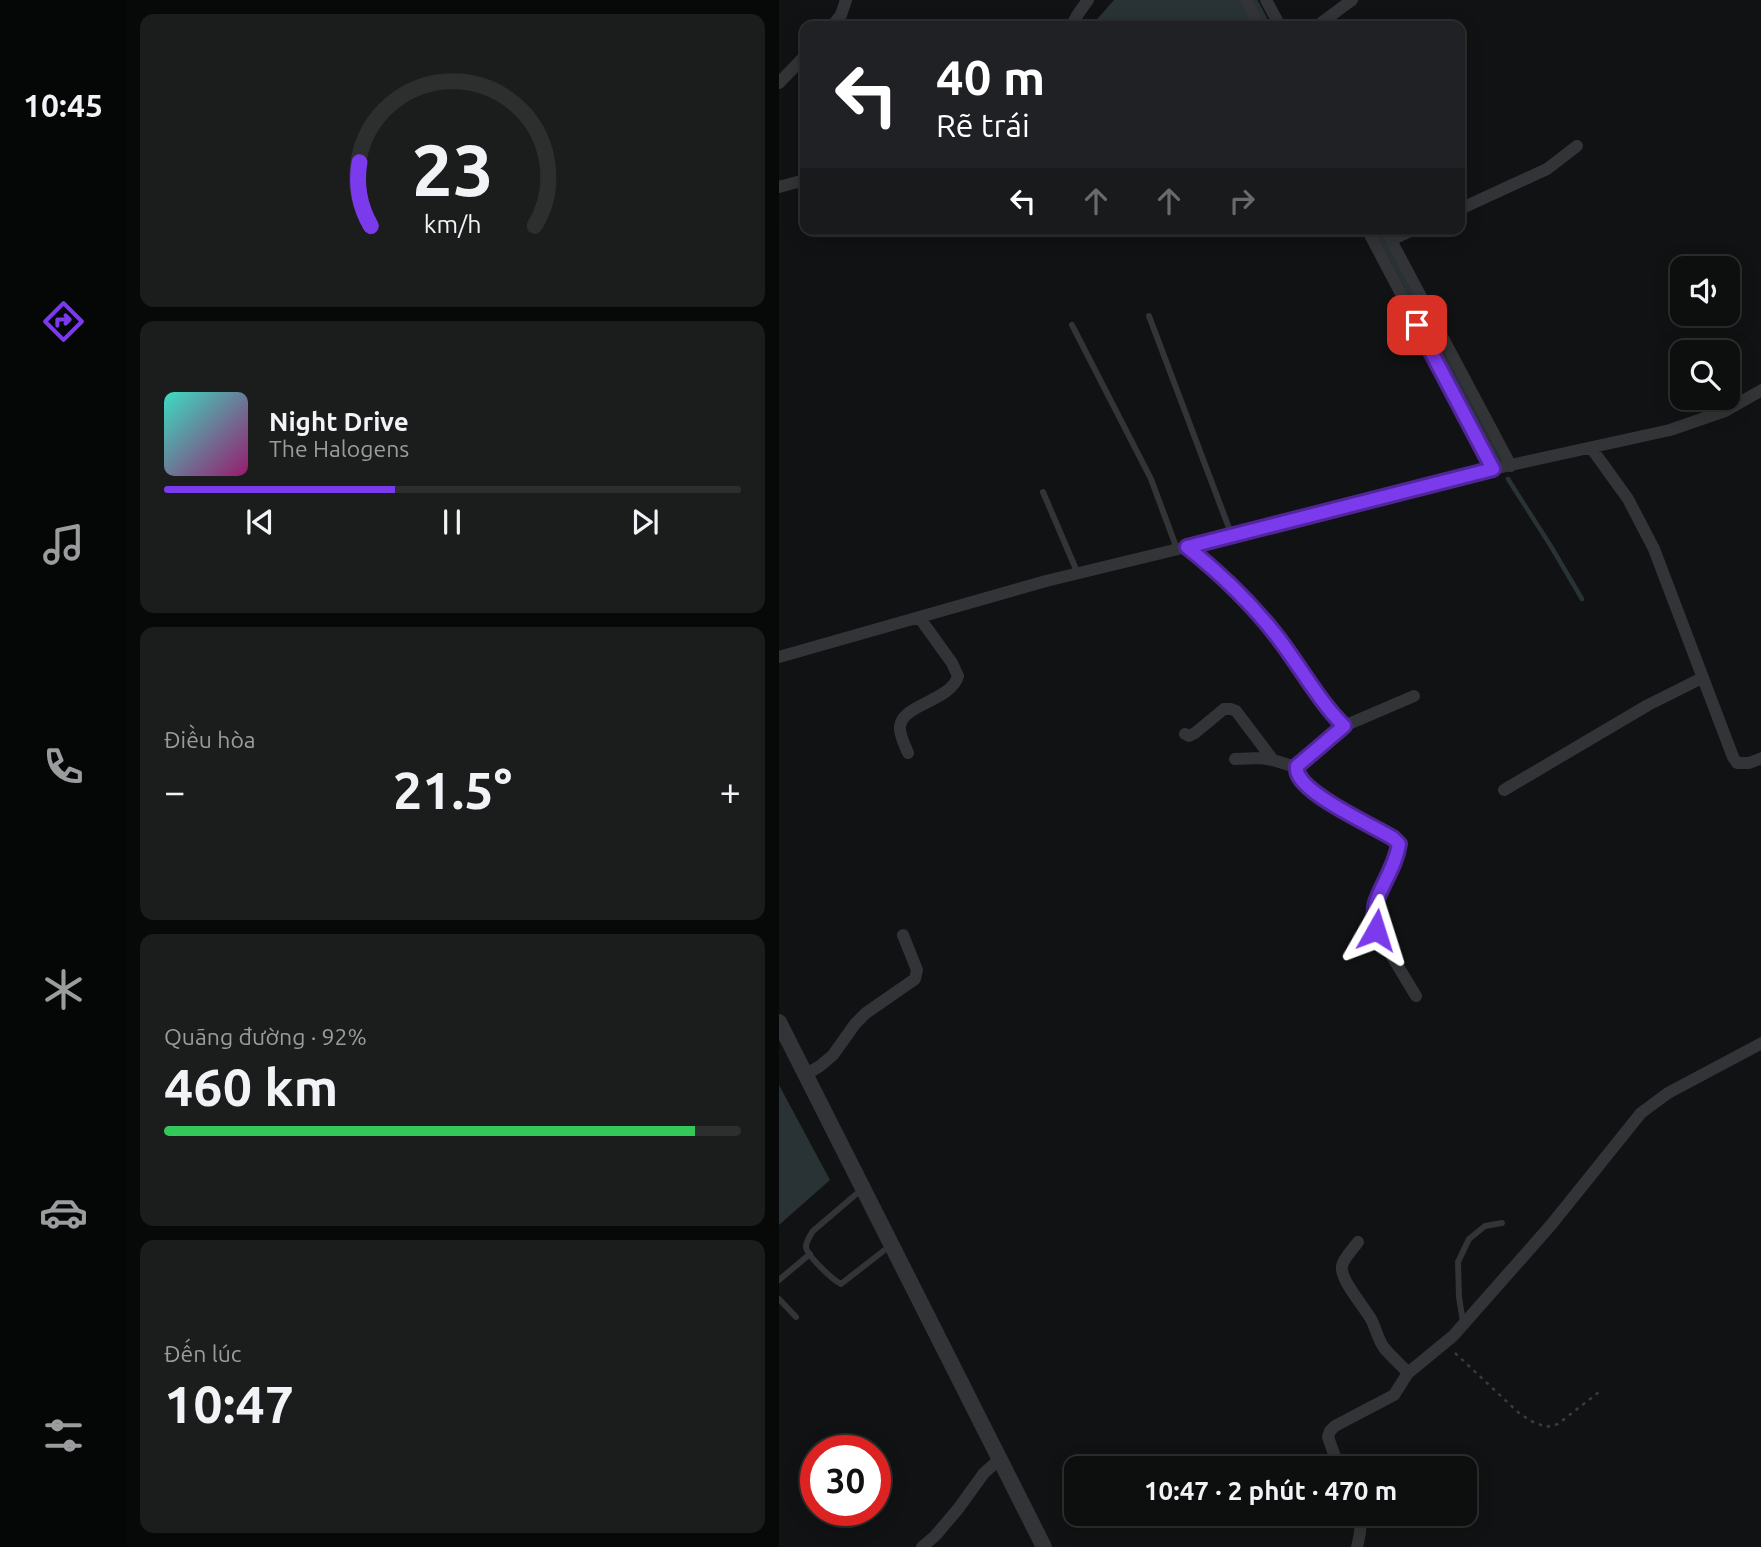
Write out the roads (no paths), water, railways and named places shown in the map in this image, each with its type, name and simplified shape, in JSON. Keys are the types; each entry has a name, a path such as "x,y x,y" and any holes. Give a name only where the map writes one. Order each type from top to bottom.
{"street":[{"path":"836,21 846,0"},
{"path":"1074,21 1088,0"},
{"path":"1246,0 1257,21"},
{"path":"1266,0 1277,21"},
{"path":"1324,21 1352,0"},
{"path":"779,83 800,61"},
{"path":"1465,207 1547,169 1577,146"},
{"path":"779,187 800,181"},
{"path":"1370,235 1493,469"},
{"path":"1389,235 1511,466"},
{"path":"779,657 1078,574 1493,469 1670,430 1725,411 1761,390"},
{"path":"1592,449 1628,499 1653,549 1733,757 1737,763 1749,763 1761,758"},
{"path":"1182,548 1212,566 1235,589 1277,637 1332,714 1344,726"},
{"path":"908,753 900,733 900,723 906,715 956,684 958,676 952,663 919,617"},
{"path":"1504,790 1648,705 1702,678"},
{"path":"1235,759 1261,758 1297,766 1344,726 1414,696"},
{"path":"1184,734 1189,736 1195,733 1224,709 1231,709 1236,711 1273,760"},
{"path":"1297,766 1298,775 1304,784 1399,844 1376,902 1376,930 1416,996"},
{"path":"805,1074 833,1055 866,1013 915,979 917,970 903,935"},
{"path":"779,1022 1044,1547"},
{"path":"1335,1456 1328,1437 1330,1431 1394,1395 1408,1373 1444,1344 1551,1226 1641,1113 1667,1093 1761,1044"},
{"path":"1358,1242 1342,1266 1344,1280 1364,1308 1385,1349 1408,1373"},
{"path":"923,1547 958,1509 984,1473 1000,1459"},
{"path":"1357,1547 1360,1526"}],"lane":[{"path":"1149,316 1232,536"},
{"path":"1072,325 1151,479 1182,548"},
{"path":"1043,492 1078,574"},
{"path":"863,1188 813,1231 806,1247 831,1277 841,1284 891,1245"},
{"path":"1463,1324 1459,1297 1459,1262 1469,1239 1485,1226 1502,1223"},
{"path":"779,1280 810,1254"},
{"path":"779,1299 797,1317"}],"waterway":[{"path":"1255,0 1266,21"},
{"path":"1379,235 1500,463"},
{"path":"1508,479 1582,599"}]}
